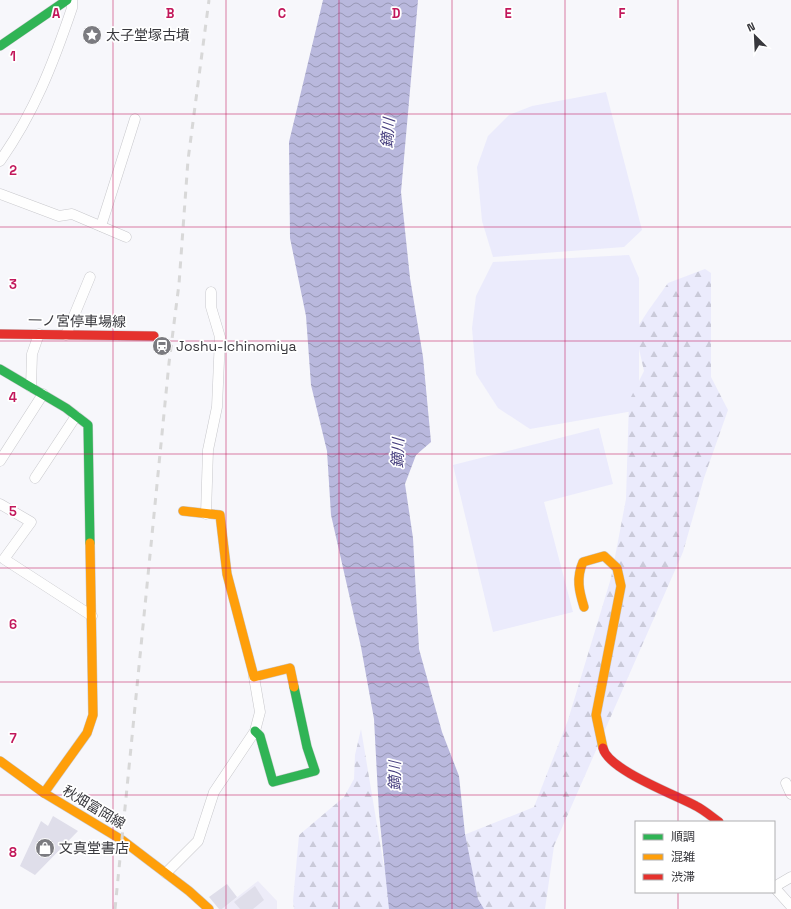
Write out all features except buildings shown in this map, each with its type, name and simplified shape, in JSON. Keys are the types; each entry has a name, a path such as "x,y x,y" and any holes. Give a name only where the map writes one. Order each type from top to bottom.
{"main road":[{"path":"0,46 67,0"},
{"name":"一ノ宮停車場線","path":"0,334 154,336"},
{"path":"0,369 43,394 88,425 93,714 87,732 44,793"},
{"path":"183,511 220,515 227,574 254,677 290,668 307,747 315,771 273,782 260,736 255,730"},
{"path":"584,607 577,584 578,571 583,562 604,556 614,562 618,569 621,586 596,716 604,753 611,762 660,789 697,806 705,819"},
{"name":"秋畑富岡線","path":"0,761 44,793 122,840 166,873 209,909"}],"street":[{"path":"0,161 29,117 46,81 72,8 72,0"},
{"path":"101,226 135,119"},
{"path":"0,194 59,216 72,214 126,237"},
{"path":"66,335 90,278"},
{"path":"206,514 208,450 217,407 220,337 211,308 211,292"},
{"path":"30,387 32,354 39,334"},
{"path":"0,461 43,394"},
{"path":"35,478 76,416"},
{"path":"0,504 31,522 4,559 92,616"},
{"path":"166,873 198,841 214,792 255,730 260,712 254,677"},
{"path":"786,783 791,794"},
{"path":"775,886 791,877"},
{"path":"775,888 791,906"}],"shaded area":[{"path":"258,881 277,901 277,909 222,909"}],"green space":[{"path":"606,92 642,230 624,247 493,257 482,221 477,167 488,136 509,115 532,106"},
{"path":"629,255 639,278 639,410 530,429 498,408 476,374 472,328 476,296 493,262"},
{"path":"705,269 711,273 711,377 728,410 704,478 683,552 554,846 545,909 294,909 293,901 299,835 344,797 354,779 355,755 361,729 384,867 534,807 568,720 611,578 626,499 629,401 644,371 635,331 668,283"},
{"path":"599,428 613,484 544,502 573,612 493,632 453,465"}],"water":[{"name":"鏑川","path":"323,0 418,0 401,192 410,278 423,357 431,442 416,455 405,484 413,538 419,649 442,732 459,776 465,834 478,899 484,909 389,909 379,813 374,719 361,647 331,515 327,451 311,385 306,316 290,238 289,142"}],"railway":[{"path":"115,909 169,363 179,284 188,160 209,0"}],"traffic: fast":[{"path":"0,46 67,0"},
{"path":"0,369 66,408 88,425 90,543"},
{"path":"255,731 260,736 273,782 315,771 307,747 294,687"}],"traffic: slow":[{"path":"183,511 220,515 227,574 254,677 290,668 294,687"},
{"path":"44,793 87,733 93,715 90,543"},
{"path":"584,607 579,584 583,562 604,556 617,568 621,586 596,715 603,748"},
{"path":"0,761 44,793 122,840 189,891 209,909"}],"traffic: jam":[{"path":"0,334 154,336"},
{"path":"603,748 608,756 617,765 629,773 699,808 718,821"}],"place":[{"name":"太子堂塚古墳","path":"92,35"},
{"name":"Joshu-Ichinomiya","path":"162,346"},
{"name":"文真堂書店","path":"45,848"}]}
